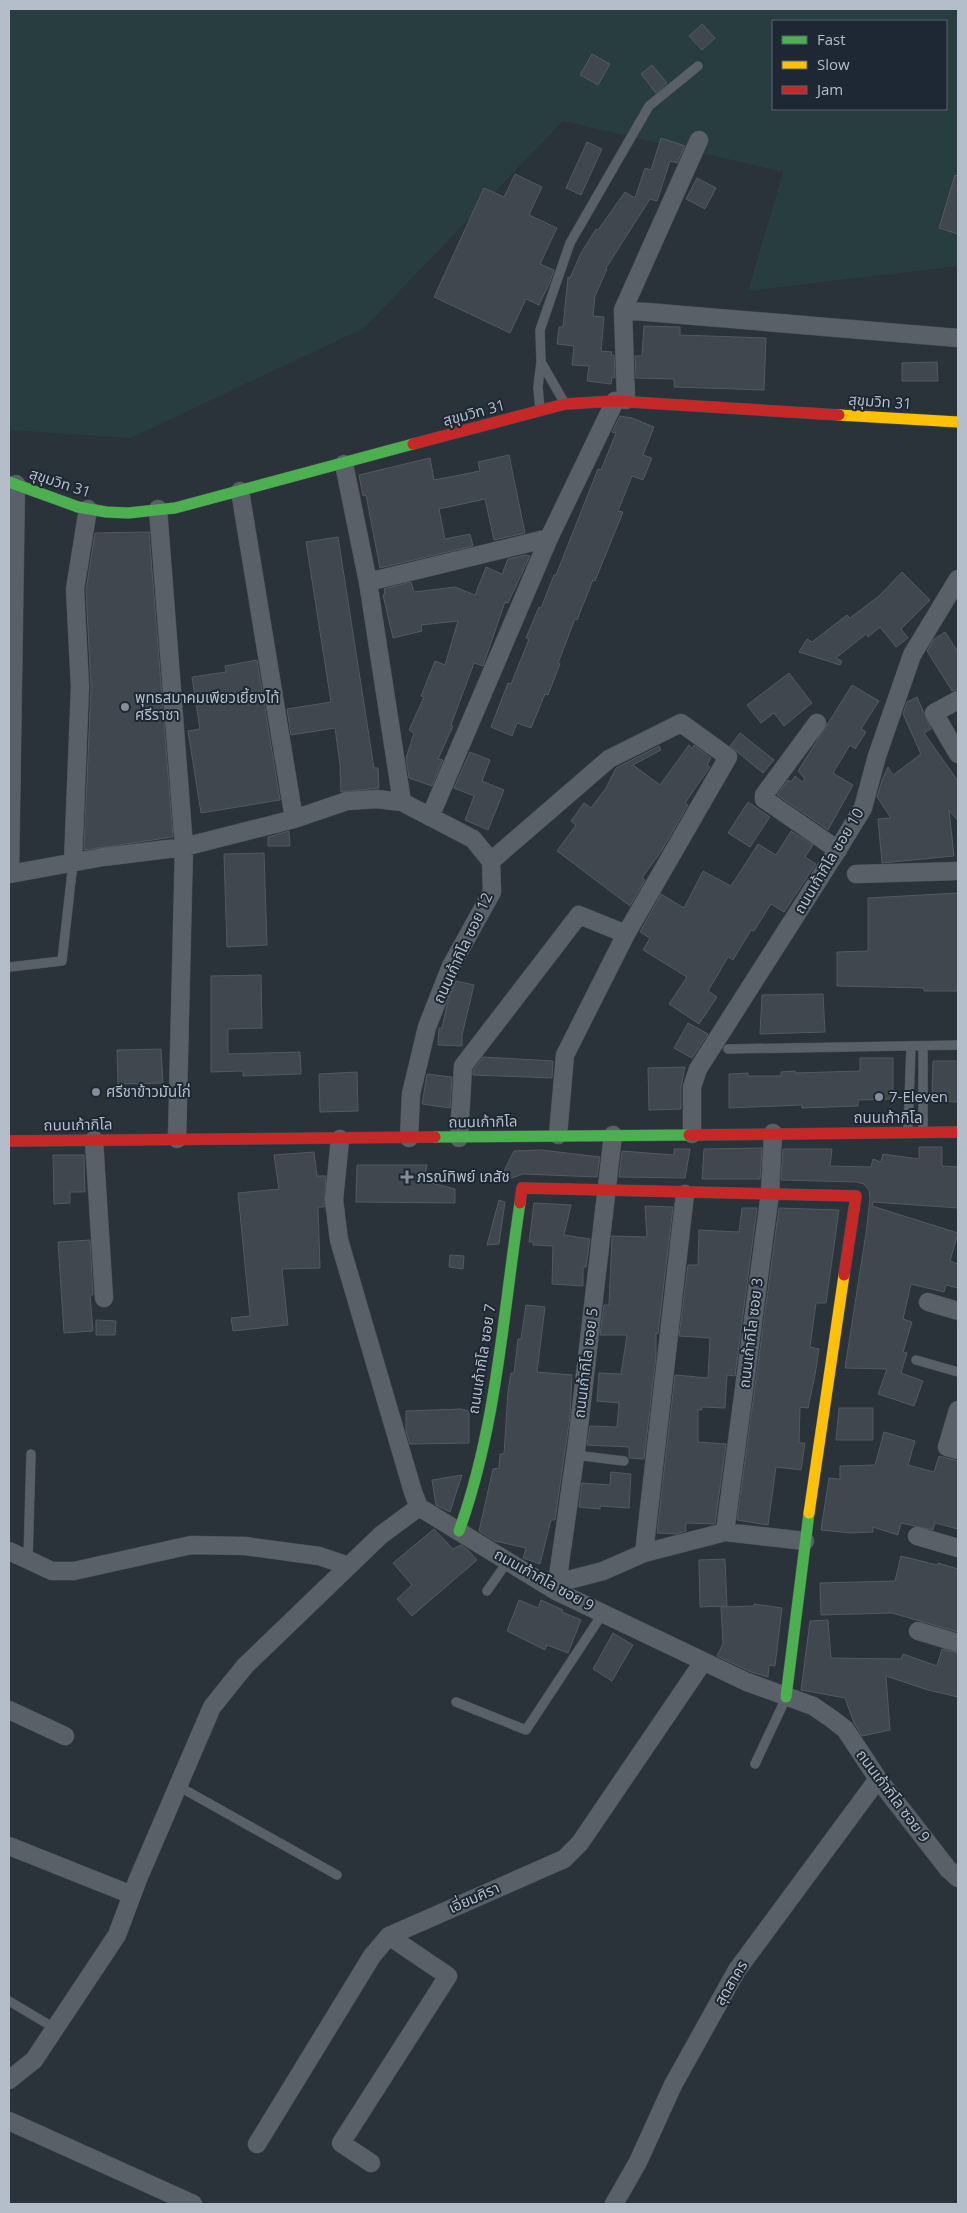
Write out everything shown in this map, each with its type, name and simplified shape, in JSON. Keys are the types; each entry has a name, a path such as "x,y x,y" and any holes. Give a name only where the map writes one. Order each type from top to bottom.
{"street":[{"path":"430,817 549,538 620,400 622,310 699,140"},
{"path":"622,310 958,338"},
{"name":"สุขุมวิท 31","path":"12,483 67,504 88,509 120,513 175,508 540,410 565,404 620,400 958,422"},
{"path":"344,464 368,582 402,802"},
{"path":"12,483 10,874 103,857 184,847 294,819 347,801 377,799 402,802 473,839 490,861 609,759 682,723 728,756 626,934 565,1055 558,1135"},
{"path":"240,490 294,819"},
{"path":"73,863 80,687 75,589 88,509"},
{"path":"158,509 184,847 177,1139"},
{"path":"368,582 549,538"},
{"name":"ถนนเก้ากิโล ซอย 10","path":"692,1134 692,1087 698,1070 863,808 912,655 958,579"},
{"path":"958,700 934,713 958,754"},
{"path":"817,723 764,794 764,799 838,850"},
{"name":"ถนนเก้ากิโล ซอย 12","path":"409,1138 411,1094 427,1027 451,966 492,892 490,861"},
{"path":"856,874 958,871"},
{"path":"459,1138 463,1066 579,915 626,934"},
{"name":"ถนนเก้ากิโล","path":"9,1141 958,1132"},
{"name":"ถนนเก้ากิโล ซอย 3","path":"725,1532 770,1193 773,1133"},
{"name":"ถนนเก้ากิโล ซอย 5","path":"556,1587 575,1455 612,1135"},
{"path":"9,2080 34,2060 56,2030 117,1935 132,1895 212,1707 245,1666 349,1566 382,1536 419,1507 371,1356 339,1240 334,1200 340,1139"},
{"path":"94,1140 104,1298"},
{"name":"ถนนเก้ากิโล ซอย 7","path":"459,1531 471,1501 494,1388 522,1188 606,1192"},
{"path":"606,1192 685,1194 770,1193 856,1196 805,1541 786,1697"},
{"path":"644,1553 685,1194"},
{"path":"928,1302 958,1311"},
{"path":"958,1410 947,1447 958,1450"},
{"name":"ถนนเก้ากิโล ซอย 9","path":"419,1507 508,1561 603,1613 703,1662 812,1706 845,1729 878,1779 958,1878"},
{"path":"556,1587 603,1571 644,1553 725,1532 805,1541"},
{"path":"917,1536 958,1548"},
{"path":"9,1551 52,1571 74,1571 191,1546 245,1546 319,1556 349,1566"},
{"path":"918,1631 958,1643"},
{"name":"เอี่ยมศิรา","path":"256,2144 372,1956 389,1936 564,1859 580,1843 703,1662"},
{"path":"9,1710 65,1736"},
{"name":"สุดสาคร","path":"614,2204 638,2162 673,2085 737,1970 878,1779"},
{"path":"9,1846 132,1895"},
{"path":"371,2163 341,2143 448,1976 389,1936"},
{"path":"9,2121 193,2204"}],"lane":[{"path":"540,410 538,387 541,362 540,330 570,243 649,106 698,66"},
{"path":"541,362 565,404"},
{"path":"9,967 62,961 73,863"},
{"path":"908,1133 911,1046"},
{"path":"922,1046 923,1133"},
{"path":"728,1049 958,1046"},
{"path":"916,1360 958,1372"},
{"path":"28,1561 31,1454"},
{"path":"575,1455 624,1461"},
{"path":"487,1591 508,1561"},
{"path":"456,1702 526,1730 603,1613"},
{"path":"755,1764 786,1697"},
{"path":"178,1786 337,1875"},
{"path":"9,2001 56,2030"}],"green space":[{"path":"9,9 958,9 958,266 748,291 783,172 563,121 364,328 131,438 9,430"}],"building":[{"path":"702,24 715,38 702,50 689,36"},
{"path":"592,54 610,64 598,85 580,75"},
{"path":"652,65 667,83 656,93 641,74"},
{"path":"661,138 685,146 677,163 670,161 657,201 650,199 606,268 595,296 593,316 604,317 601,351 612,352 611,355 614,355 615,378 612,377 611,384 587,381 589,366 572,365 574,346 557,344 559,327 563,327 568,277 570,278 581,253 596,229 598,230 625,192 635,198 645,168 651,170"},
{"path":"587,142 602,149 581,195 566,188"},
{"path":"515,174 542,187 529,215 557,228 540,264 554,270 550,282 539,305 526,299 510,333 434,297 484,188 504,197"},
{"path":"955,175 958,176 958,234 939,228"},
{"path":"697,178 716,188 705,209 686,199"},
{"path":"644,326 680,327 680,335 766,338 764,390 674,387 674,379 636,378 635,356 642,356"},
{"path":"937,362 938,381 902,381 902,363"},
{"path":"620,416 632,418 654,427 643,455 652,458 643,480 632,476 618,511 623,512 595,581 593,580 577,620 575,619 548,695 545,694 531,728 517,723 512,736 491,727 508,683 511,684 529,639 526,638 539,607 541,608 554,575 556,575 598,469 601,470 616,433 612,432"},
{"path":"509,455 525,533 494,540 485,499 439,509 445,539 470,534 473,546 380,568 366,495 363,496 359,475 430,458 434,480 480,471 478,462"},
{"name":"พุทธสมาคมเพียวเยี้ยงไท้ ศรีราชา","path":"149,532 173,837 84,850 91,687 86,590 95,533"},
{"path":"338,537 374,768 378,768 379,788 341,792 340,765 335,728 291,735 287,709 331,702 306,542"},
{"path":"526,555 530,556 508,603 505,602 483,666 474,663 451,725 453,726 438,759 443,760 432,786 409,778 406,758 414,733 409,730 424,697 421,696 435,661 445,665 458,621 421,625 422,631 393,638 383,595 385,594 384,589 411,582 414,592 455,587 475,595 486,567 502,574 508,559"},
{"path":"902,572 930,600 901,629 908,638 896,647 880,627 868,637 866,634 836,658 842,661 840,665 799,652 807,639 812,642 847,615 850,618 879,596"},
{"path":"945,632 958,652 958,689 952,691 927,651 933,640"},
{"path":"257,660 280,800 201,813 188,731 200,729 192,677 226,672 225,666"},
{"path":"789,673 812,703 784,726 774,713 761,723 747,705"},
{"path":"852,685 879,701 861,729 866,732 855,749 850,745 833,773 853,785 828,830 777,795 788,780 791,782 795,776 802,782 805,779 798,771"},
{"path":"917,697 931,729 924,733 958,781 958,821 949,810 954,856 882,863 878,819 891,818 877,797 888,767 893,775 921,754 903,714 907,702"},
{"path":"740,733 774,760 763,773 730,746"},
{"path":"689,745 692,749 694,745 711,758 707,765 710,767 685,803 688,805 662,850 642,878 645,880 630,906 557,851 576,825 571,821 584,803 591,808 606,788 616,768 659,746 661,750 633,765 660,785"},
{"path":"470,752 490,760 482,781 504,790 488,830 465,820 474,796 454,788"},
{"path":"748,802 770,817 750,847 728,833"},
{"path":"289,831 290,846 268,846 268,837"},
{"path":"791,831 813,845 805,857 816,864 784,912 771,904 754,931 751,930 733,960 728,957 708,991 717,997 699,1024 669,1004 687,977 643,950 650,938 640,932 661,894 684,908 703,871 731,886 758,844 776,855"},
{"path":"264,853 267,945 227,947 224,854"},
{"path":"958,893 958,991 924,991 924,988 837,986 837,952 868,951 868,898"},
{"path":"261,975 262,1028 228,1029 228,1054 300,1052 301,1074 243,1076 243,1071 211,1072 211,976"},
{"path":"456,981 474,985 462,1035 462,1046 438,1045 439,1028 442,1028 448,1001"},
{"path":"823,994 825,1032 760,1034 762,995"},
{"path":"688,1023 708,1034 692,1058 674,1048"},
{"path":"161,1049 163,1083 118,1084 117,1050"},
{"path":"483,1057 553,1061 552,1078 473,1075 473,1070"},
{"path":"860,1058 893,1058 893,1099 858,1100 858,1106 802,1108 802,1105 729,1108 729,1074 748,1073 748,1076 781,1076 781,1072 795,1071 795,1073 860,1071"},
{"path":"933,1061 958,1061 958,1102 932,1101"},
{"path":"685,1067 681,1087 681,1109 649,1110 648,1068"},
{"path":"357,1072 358,1111 320,1112 319,1074"},
{"path":"427,1074 452,1077 450,1108 422,1104"},
{"path":"919,1147 942,1147 942,1166 958,1167 958,1208 873,1202 872,1206 958,1233 950,1261 958,1264 958,1288 946,1285 944,1292 911,1284 903,1319 912,1322 903,1352 907,1353 901,1373 923,1381 914,1406 878,1394 887,1369 845,1368 866,1233 870,1198 869,1190 864,1184 856,1182 781,1180 783,1149 832,1149 830,1166 871,1167 873,1159 881,1162 883,1154 919,1159"},
{"path":"762,1148 760,1179 702,1179 704,1149"},
{"path":"674,1149 690,1149 685,1178 619,1177 622,1151 674,1155"},
{"path":"542,1150 600,1157 597,1177 523,1174 512,1178 501,1177 514,1151"},
{"path":"314,1152 317,1176 326,1176 324,1207 318,1207 320,1268 282,1269 288,1325 233,1331 231,1318 250,1316 238,1193 279,1189 274,1155"},
{"path":"53,1155 84,1155 85,1192 70,1192 70,1203 54,1204"},
{"path":"357,1165 427,1165 424,1181 455,1189 455,1203 356,1202"},
{"path":"499,1200 505,1202 499,1244 487,1245"},
{"path":"534,1203 571,1205 564,1235 590,1239 586,1267 583,1267 583,1286 552,1284 553,1246 533,1245 533,1242 529,1242"},
{"path":"645,1206 673,1207 658,1334 656,1333 656,1356 644,1459 629,1458 629,1447 587,1445 590,1426 617,1427 619,1403 597,1401 599,1373 621,1374 627,1335 600,1335 604,1305 609,1305 612,1236 647,1237"},
{"path":"742,1208 757,1208 735,1376 727,1375 725,1408 702,1407 702,1410 698,1410 698,1442 726,1444 715,1524 686,1523 686,1531 676,1534 657,1533 675,1375 708,1378 710,1338 679,1336 688,1265 698,1265 699,1230 739,1232"},
{"path":"779,1208 839,1210 826,1303 816,1303 810,1347 819,1349 815,1375 808,1408 800,1407 799,1443 805,1443 801,1470 776,1467 768,1525 737,1520"},
{"path":"90,1240 93,1295 90,1295 93,1331 64,1333 58,1242"},
{"path":"450,1255 464,1256 463,1269 449,1267"},
{"path":"526,1305 545,1307 537,1372 572,1375 570,1416 555,1520 551,1520 540,1564 523,1558 526,1548 495,1541 479,1531 493,1469 499,1468 500,1454 504,1454 508,1392 511,1373 514,1373 518,1339 521,1339"},
{"path":"96,1320 116,1321 115,1335 96,1335"},
{"path":"839,1408 873,1408 873,1440 836,1440"},
{"path":"461,1409 469,1411 469,1443 410,1444 406,1431 406,1411"},
{"path":"884,1432 915,1441 908,1465 934,1472 939,1456 958,1461 958,1529 935,1523 933,1530 901,1523 898,1535 873,1527 873,1532 851,1533 821,1530 829,1478 840,1479 840,1466 875,1465"},
{"path":"611,1472 631,1474 629,1508 600,1506 600,1509 579,1507 582,1483 610,1485"},
{"path":"462,1475 450,1512 436,1505 432,1480"},
{"path":"434,1529 453,1549 461,1545 477,1560 412,1616 397,1599 412,1585 393,1563"},
{"path":"901,1556 958,1569 958,1632 892,1613 821,1615 820,1583 895,1581"},
{"path":"725,1559 727,1606 700,1607 699,1560"},
{"path":"519,1600 538,1608 541,1600 581,1620 568,1653 547,1645 545,1650 507,1631"},
{"path":"754,1604 782,1608 775,1666 769,1665 768,1677 751,1672 717,1656 723,1644 721,1607 754,1606"},
{"path":"828,1620 831,1658 901,1659 903,1654 937,1666 942,1649 958,1653 958,1697 928,1690 886,1676 890,1730 862,1736 854,1723 845,1698 801,1690 810,1621"},
{"path":"613,1633 633,1645 612,1681 593,1669"}],"traffic: fast":[{"path":"9,482 78,507 106,512 128,513 175,508 413,444"},
{"path":"435,1137 689,1135"},
{"path":"459,1531 472,1491 491,1410 520,1203"},
{"path":"786,1697 809,1513"}],"traffic: slow":[{"path":"839,415 958,422"},
{"path":"809,1513 844,1275"}],"traffic: jam":[{"path":"413,444 565,404 615,401 839,415"},
{"path":"689,1135 958,1132"},
{"path":"9,1141 435,1137"},
{"path":"520,1203 522,1188 856,1196 844,1275"}],"place":[{"name":"พุทธสมาคมเพียวเยี้ยงไท้ ศรีราชา","path":"125,707"},
{"name":"ศรีชาข้าวมันไก่","path":"96,1092"},
{"name":"7-Eleven","path":"879,1097"},
{"name":"ภรณ์ทิพย์ เภสัช","path":"407,1177"}]}
